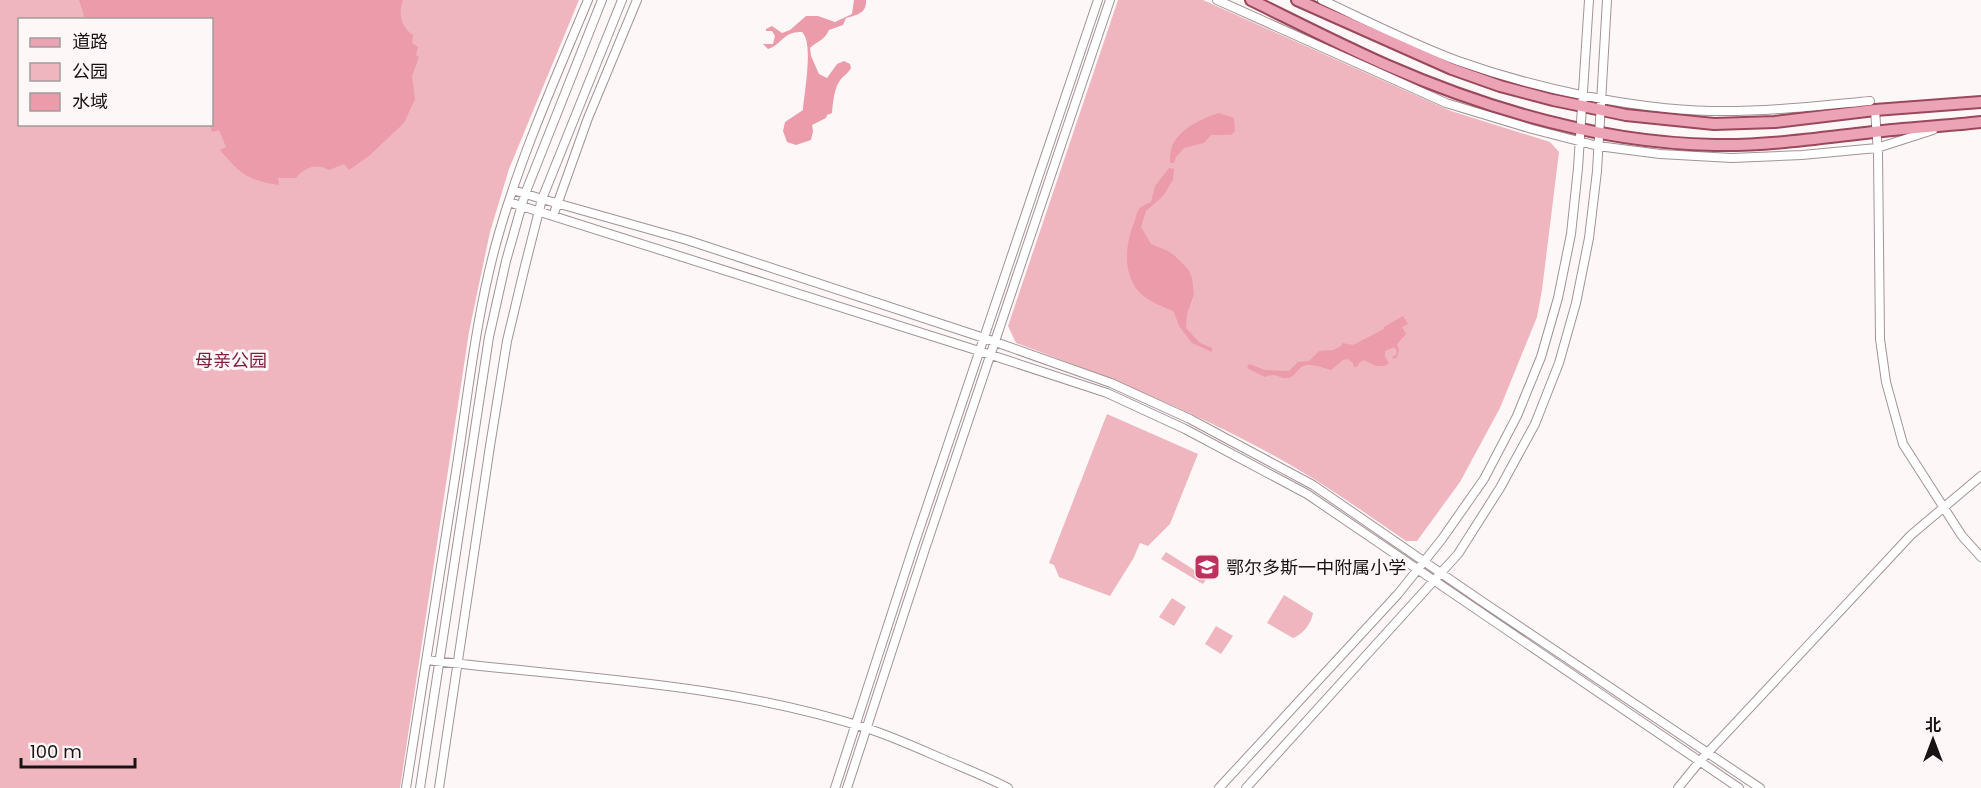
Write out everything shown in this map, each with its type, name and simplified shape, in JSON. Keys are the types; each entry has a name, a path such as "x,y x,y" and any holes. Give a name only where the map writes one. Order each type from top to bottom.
{"main road":[{"path":"1251,0 1385,64 1437,86 1497,107 1581,129 1627,138 1714,145 1777,144 1877,132 1981,126"},
{"path":"1297,0 1452,69 1500,86 1626,116 1714,124 1775,122 1873,105 1912,106 1981,102"},
{"path":"1912,106 1981,96"},
{"path":"1944,127 1981,122"}],"street":[{"path":"406,788 473,351 491,267 513,190 541,114 588,0"},
{"path":"420,788 489,337 506,261 525,194 602,0"},
{"path":"439,788 507,341 542,200 622,0"},
{"path":"553,216 588,118 637,0"},
{"path":"835,788 1098,0"},
{"path":"847,788 1110,0"},
{"path":"1217,0 1446,103 1598,146 1660,154 1732,158 1802,155 1877,148 1944,127"},
{"path":"1322,0 1458,61 1530,84 1601,98 1709,111 1763,111 1873,105 1877,132 1880,339 1886,382 1903,444 1962,536 1981,558"},
{"path":"1219,788 1398,594 1484,479 1516,416 1541,357 1558,298 1571,234 1584,94 1589,0"},
{"path":"1246,788 1458,554 1500,488 1535,424 1559,363 1576,303 1589,238 1599,133 1607,0"},
{"path":"513,190 687,240 984,338 1111,383 1190,419 1313,484 1760,788"},
{"path":"509,202 1107,393 1185,429 1307,494 1739,788"},
{"path":"1678,788 1700,761 1911,535 1981,476"},
{"path":"427,660 707,692 809,713 866,728 1008,788"}],"green space":[{"name":"母亲公园","path":"0,0 579,0 509,169 490,232 469,332 400,788 0,788"},
{"path":"1118,0 1203,0 1451,111 1550,142 1559,152 1537,317 1500,408 1460,482 1417,541 1406,541 1313,478 1231,433 1125,385 1016,343 1008,326"},
{"path":"1107,414 1198,454 1170,524 1148,546 1140,543 1110,596 1059,577 1054,565 1049,563"},
{"path":"1166,552 1207,578 1203,584 1161,559"},
{"path":"1284,595 1313,613 1306,628 1293,638 1267,623"},
{"path":"1172,598 1186,607 1174,626 1159,617"},
{"path":"1216,626 1233,636 1221,654 1205,644"}],"water":[{"path":"79,0 403,0 402,20 413,35 412,43 418,47 416,55 419,57 412,76 415,99 404,123 369,156 349,170 344,164 329,170 315,167 303,171 296,178 278,178 279,185 260,181 245,175 233,165 220,150 226,147 219,130 212,132 213,18 85,18"},
{"path":"854,0 866,0 863,11 846,18 843,25 829,30 823,39 810,48 819,74 827,78 837,64 844,61 850,64 851,68 841,79 834,95 832,113 812,125 811,140 796,145 787,142 783,131 785,122 803,110 808,57 806,38 802,32 796,32 768,49 763,44 773,44 775,36 772,31 766,31 766,29 772,26 782,33 790,30 806,16 818,16 835,22 852,14"},
{"path":"1219,113 1234,118 1235,131 1231,135 1211,135 1204,143 1184,148 1174,163 1170,163 1172,146 1181,133"},
{"path":"1169,168 1174,169 1173,180 1163,196 1146,211 1141,227 1151,244 1174,255 1188,269 1194,294 1187,314 1186,328 1200,343 1212,348 1212,352 1192,343 1179,326 1174,312 1141,294 1128,269 1127,250 1137,212 1151,202 1155,186"},
{"path":"1403,316 1408,324 1402,327 1406,334 1397,344 1399,350 1395,359 1392,357 1397,351 1394,347 1385,351 1385,357 1389,363 1385,366 1376,366 1364,360 1354,367 1348,359 1343,360 1331,370 1314,365 1302,366 1288,378 1276,375 1265,377 1247,368 1249,364 1265,370 1289,371 1298,362 1309,361 1319,351 1333,350 1342,343 1353,345"}],"place":[{"name":"鄂尔多斯一中附属小学","path":"1207,567"}]}
